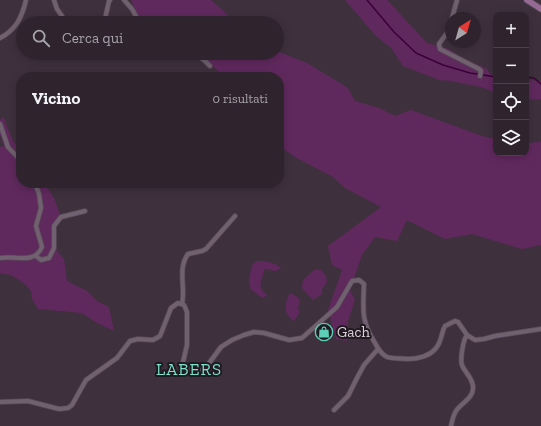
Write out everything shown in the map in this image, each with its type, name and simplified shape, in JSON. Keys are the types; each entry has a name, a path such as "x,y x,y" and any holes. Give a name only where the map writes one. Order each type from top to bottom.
{"main road":[{"path":"527,0 541,10"}],"street":[{"path":"22,16 26,0"},
{"path":"24,7 29,0"},
{"path":"54,0 57,9 62,16"},
{"path":"106,16 110,0"},
{"path":"124,0 136,16"},
{"path":"454,12 457,0"},
{"path":"0,38 6,35 16,24"},
{"path":"445,35 438,44 440,49 479,69 480,74"},
{"path":"204,60 210,66"},
{"path":"0,124 8,147 16,156"},
{"path":"0,258 30,258 40,253 42,247 36,226 41,208 37,188"},
{"path":"36,256 41,260 49,258 54,248 54,226 61,217 85,211"},
{"path":"182,304 184,297 182,273 186,257 188,254 206,249 235,216"},
{"path":"182,304 187,312 187,345 183,359 185,368 198,372 204,370 221,347 244,335 254,332 264,333 291,340 299,339 308,334 337,307 352,281 359,280 364,284 363,309 367,331 378,350 383,355 391,358 411,359 431,353 439,344 445,326 455,321 458,322 467,335 475,340 541,329"},
{"path":"0,402 28,401 59,409 68,408 72,405 86,380 117,358 130,341 138,338 153,340 160,336 171,308 178,303 182,304"},
{"path":"451,426 456,412 470,396 473,388 472,381 462,362 463,344 467,335"},
{"path":"334,410 348,396 364,365 378,350"}],"shaded area":[{"path":"131,0 211,0 229,16 138,16"},
{"path":"345,0 387,0 427,43 449,49 461,57 487,69 493,77 493,92 481,87 445,80 442,81 403,66 391,48 375,35"},
{"path":"284,54 307,63 348,88 355,101 379,108 395,116 411,110 482,136 493,138 493,156 529,156 529,143 541,142 541,245 522,249 472,234 445,239 407,220 397,241 375,237 362,255 350,290 355,300 348,321 347,341 336,339 328,310 342,270 332,265 328,246 381,207 345,188 333,177 284,149 284,72 219,72 207,60 284,60"},
{"path":"529,80 541,81 541,99 529,100"},
{"path":"3,117 16,145 16,188 47,188 54,198 60,214 51,228 52,245 64,259 67,281 87,291 97,301 109,307 114,331 97,323 82,313 38,309 32,299 31,291 25,284 11,275 0,273 0,147 4,146 0,135 0,120"},
{"path":"257,261 273,263 281,268 276,271 265,269 260,286 267,295 263,298 250,288 249,279 252,265"},
{"path":"314,270 321,270 326,276 327,282 322,289 322,294 313,300 302,288 303,280"},
{"path":"290,293 300,300 298,308 300,312 294,321 286,312 286,305"}],"waterway":[{"path":"367,0 394,32 416,53 443,65 470,73 493,77"},
{"path":"529,77 534,78 541,84"}],"place":[{"name":"Gach","path":"324,332"}],"district":[{"name":"LABERS","path":"189,369"}]}
